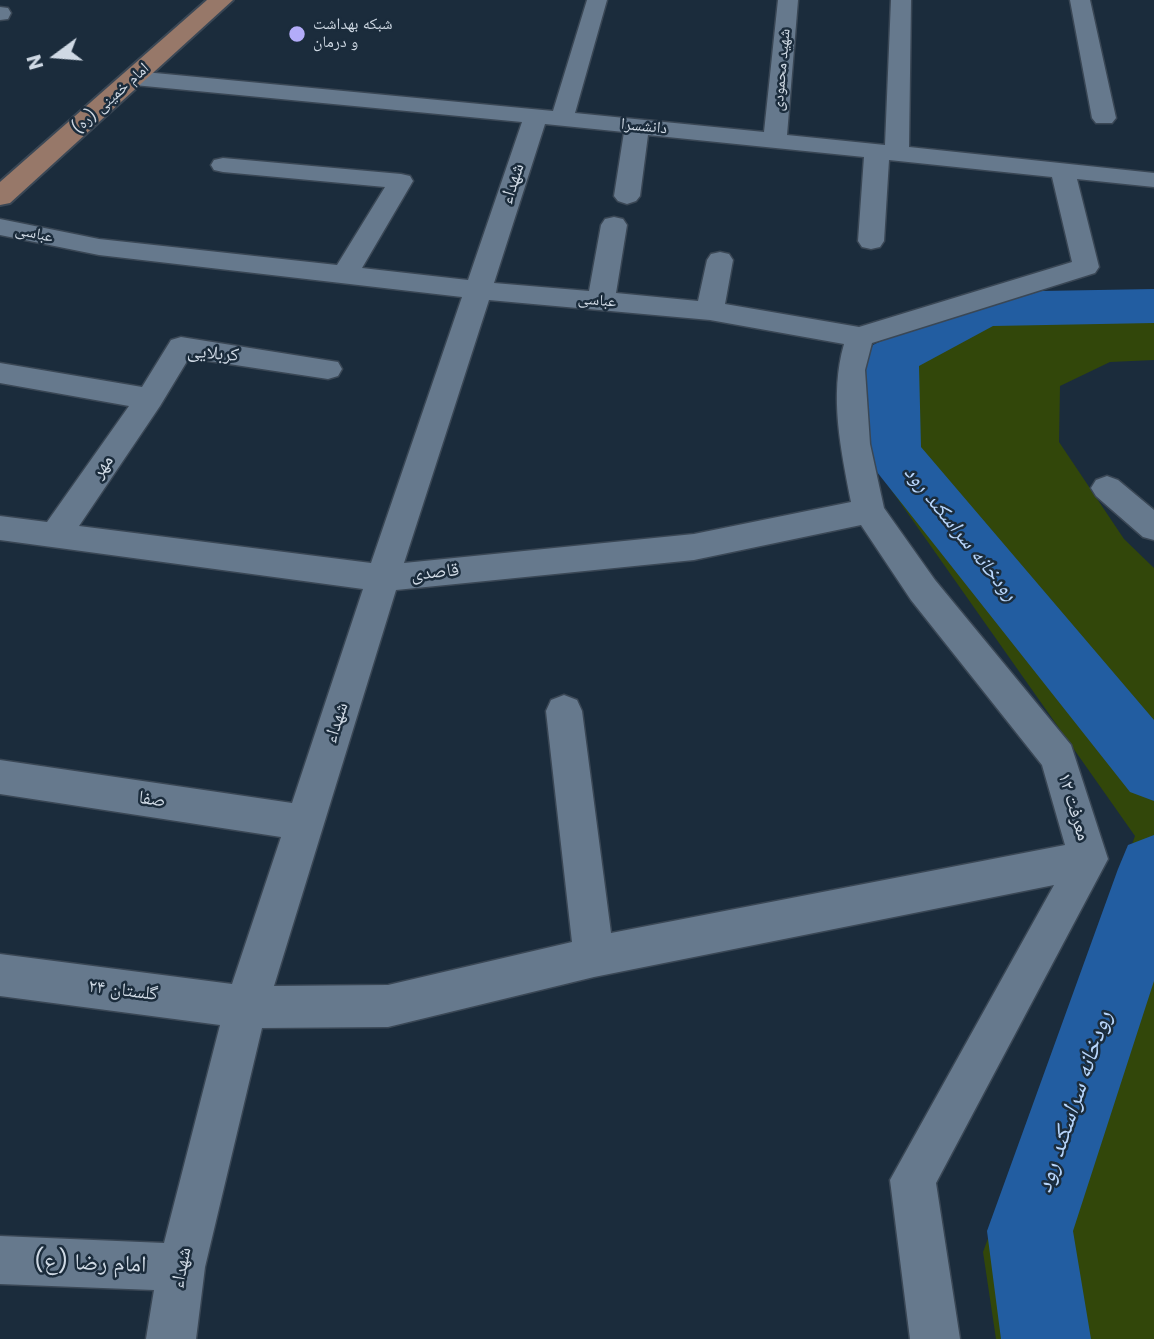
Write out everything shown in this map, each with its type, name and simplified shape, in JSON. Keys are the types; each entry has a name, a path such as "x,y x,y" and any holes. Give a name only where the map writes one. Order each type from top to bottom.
{"main road":[{"name":"امام خمینی (ره)","path":"0,197 221,0"}],"street":[{"name":"شهداء","path":"171,1339 181,1267 246,1007 478,290 597,0"},
{"name":"شهید محمودی","path":"775,141 788,0"},
{"path":"871,241 887,152 901,0"},
{"path":"1080,0 1104,118"},
{"name":"دانشسرا","path":"134,78 549,117 1154,180"},
{"path":"627,196 637,126"},
{"path":"223,166 401,181 345,275"},
{"name":"عباسی","path":"0,227 99,247 478,290 710,311 860,337 1086,267 1063,171"},
{"path":"601,302 614,225"},
{"path":"710,311 720,260"},
{"name":"معرفت ۱۲","path":"860,337 850,370 855,444 869,510 923,590 1058,757 1089,859 913,1180 935,1339"},
{"name":"کربلایی","path":"150,398 181,347 328,369"},
{"path":"0,373 150,398"},
{"name":"مهر","path":"55,535 150,398"},
{"path":"1107,488 1154,528"},
{"name":"قاصدی","path":"0,528 383,578 694,547 869,510"},
{"path":"564,711 594,957"},
{"name":"صفا","path":"0,777 305,823"},
{"name":"گلستان ۲۴","path":"0,975 246,1007 388,1006 594,957 1089,859"},
{"name":"امام رضا (ع)","path":"0,1260 181,1267"}],"green space":[{"path":"1154,291 1154,360 1110,362 1060,386 1059,442 1124,539 1154,568 1154,1339 996,1339 983,1252 1135,836 880,474 873,386 911,335 1047,295"}],"waterway":[{"name":"رودخانه سراسکند رود","path":"1154,306 984,309 892,358 893,452 1154,770"},
{"name":"رودخانه سراسکند رود","path":"1046,1339 1030,1231 1154,869"}],"place":[{"name":"شبکه بهداشت و درمان","path":"297,34"}]}
